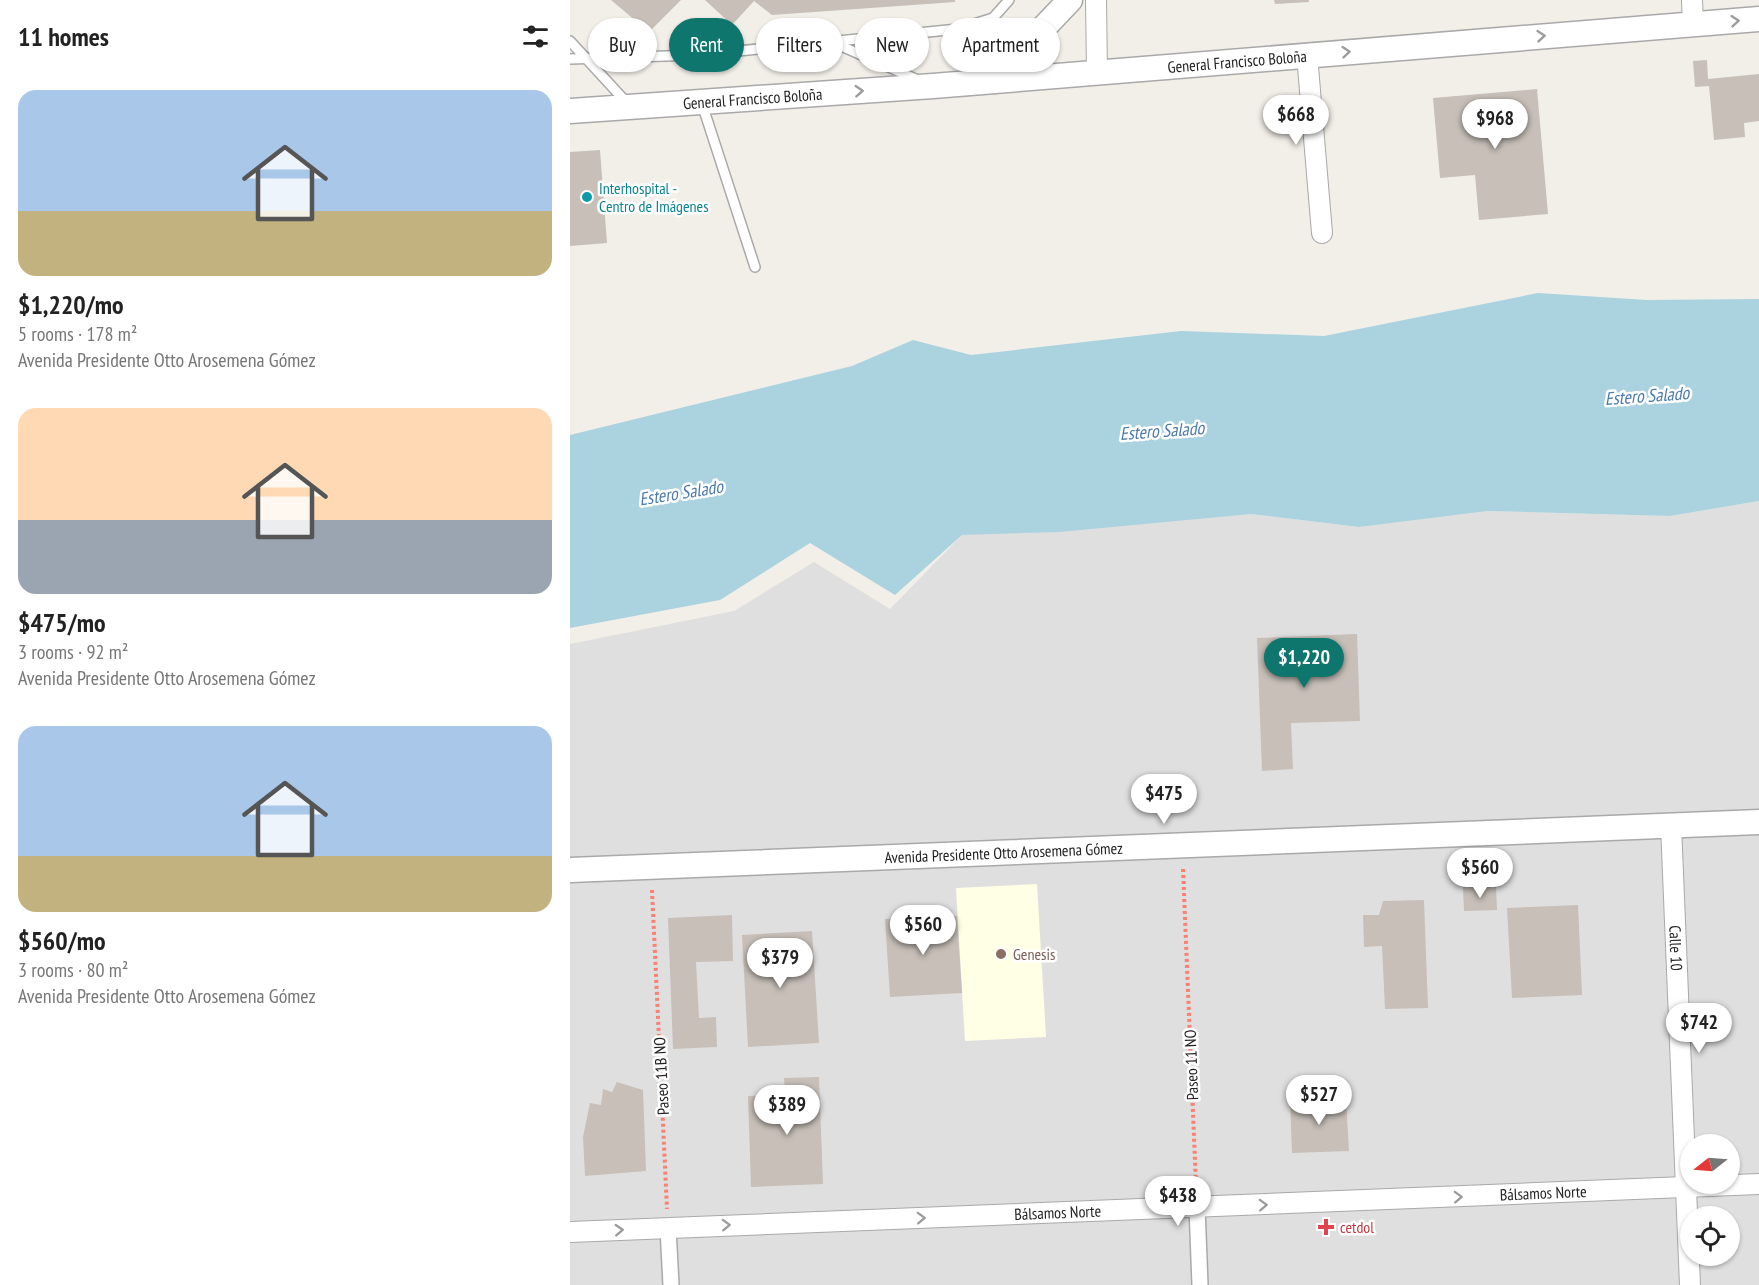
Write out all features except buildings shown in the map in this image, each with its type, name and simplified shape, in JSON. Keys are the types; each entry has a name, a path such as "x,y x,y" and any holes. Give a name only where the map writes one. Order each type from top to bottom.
{"street":[{"path":"993,81 1070,0"},
{"path":"1096,0 1097,72"},
{"path":"1692,0 1693,24"},
{"name":"General Francisco Boloña","path":"570,111 933,86 1759,19"},
{"path":"1307,55 1322,233"},
{"name":"Avenida Presidente Otto Arosemena Gómez","path":"570,870 1759,822"},
{"name":"Calle 10","path":"1671,825 1684,1134"},
{"name":"Bálsamos Norte","path":"1740,1185 1759,1184"},
{"name":"Bálsamos Norte","path":"570,1232 1680,1187"},
{"name":"Calle 10","path":"1686,1194 1690,1285"},
{"path":"1197,1207 1200,1285"},
{"path":"668,1228 671,1285"}],"lane":[{"path":"843,40 958,29 993,18 1009,0"},
{"path":"570,41 588,58"},
{"path":"843,47 933,86"},
{"path":"657,56 698,55 756,49"},
{"path":"570,59 588,58"},
{"path":"600,72 630,106"},
{"path":"701,102 755,267"}],"path":[{"name":"Paseo 11 NO","path":"1182,845 1197,1207"},
{"name":"Paseo 11B NO","path":"651,867 668,1228"}],"shaded area":[{"path":"1759,501 1759,1285 570,1285 570,644 734,611 814,562 890,609 962,535 1251,514 1359,527 1488,511 1670,516"},
{"name":"Genesis","path":"1037,884 1046,1037 965,1041 956,888"}],"water":[{"name":"Estero Salado","path":"1538,293 1647,300 1759,299 1759,501 1670,516 1488,511 1359,527 1251,514 1059,532 962,535 895,595 810,543 720,600 570,628 570,435 852,366 913,340 971,355 1181,331 1324,336"}],"place":[{"name":"Interhospital - Centro de Imágenes","path":"587,197"},
{"name":"Genesis","path":"1001,954"},
{"name":"cetdol","path":"1326,1227"}]}
